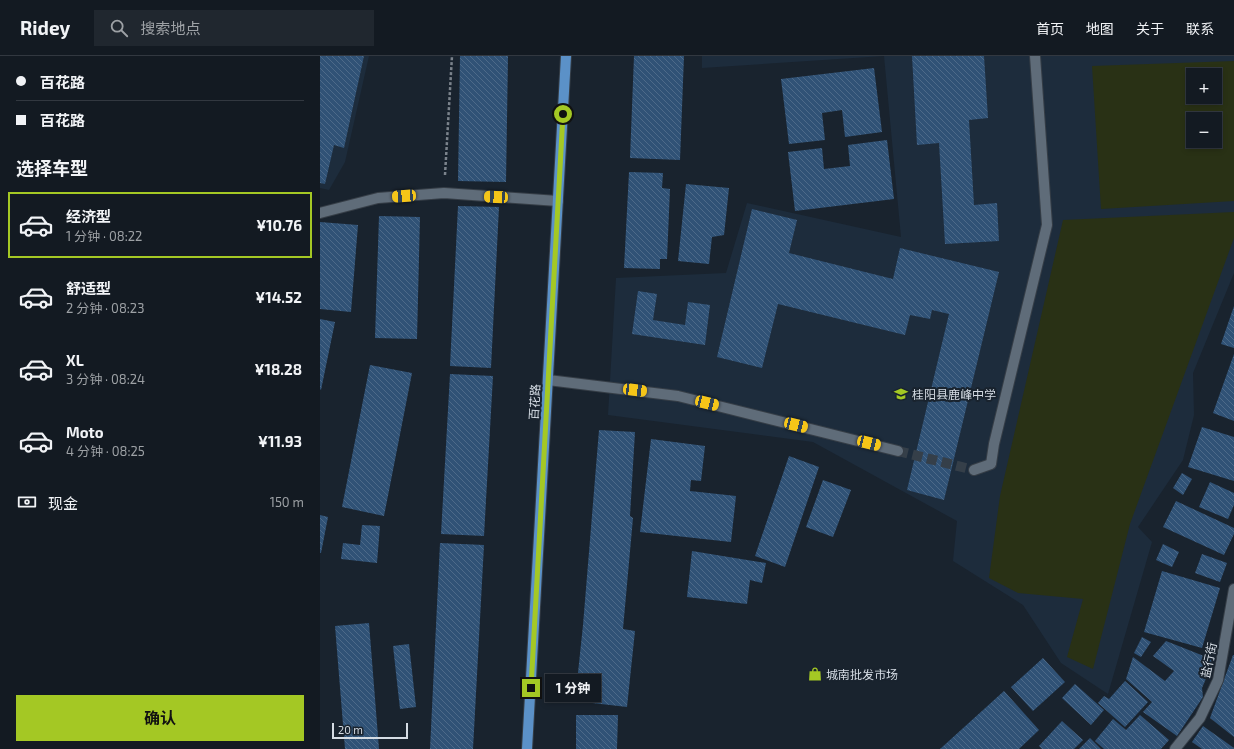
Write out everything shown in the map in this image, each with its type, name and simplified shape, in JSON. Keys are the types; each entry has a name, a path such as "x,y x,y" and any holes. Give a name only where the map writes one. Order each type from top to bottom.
{"main road":[{"name":"百花路","path":"527,749 566,56"}],"street":[{"path":"974,470 991,464 994,444 1047,225 1035,56"},
{"path":"320,213 378,198 444,193 558,201"},
{"path":"548,380 678,396 898,451"},
{"name":"盐行街","path":"1174,749 1200,718 1218,680 1234,589"}],"path":[{"path":"444,193 452,56"}],"shaded area":[{"path":"320,56 369,56 345,162 329,190 320,188"},
{"path":"702,56 884,56 702,68"},
{"name":"桂阳县鹿峰中学","path":"884,56 1234,56 1234,273 1193,373 1194,415 1183,460 1138,527 1152,542 1108,694 1061,663 1023,605 953,561 957,521 813,442 608,415 616,278 726,273 747,203 901,237"}],"green space":[{"path":"1234,61 1234,201 1101,209 1092,66"},
{"path":"1234,212 1234,238 1130,524 1093,669 1067,657 1083,599 1018,593 989,578 1000,496 1063,220"}],"building":[{"path":"320,56 364,56 344,148 334,145 325,184 320,183"},
{"path":"460,56 508,56 506,182 458,181"},
{"path":"634,56 684,56 680,160 630,158"},
{"path":"912,56 984,56 988,118 969,120 974,205 997,203 999,241 945,244 939,143 917,145"},
{"path":"874,68 882,132 845,137 842,110 822,113 825,140 789,144 781,79"},
{"path":"887,140 894,199 795,211 788,152 822,148 824,169 850,166 848,145"},
{"path":"629,172 663,173 662,188 670,189 667,259 660,259 660,269 624,268"},
{"path":"686,184 729,188 724,235 712,237 709,264 678,261"},
{"path":"458,206 499,207 491,368 450,366"},
{"path":"752,209 797,220 789,253 893,279 900,248 999,272 944,500 907,490 949,314 932,310 930,319 910,315 905,335 778,304 762,368 717,357"},
{"path":"379,216 420,217 417,339 375,338"},
{"path":"320,222 358,225 351,312 320,309"},
{"path":"638,291 657,294 653,320 685,325 688,302 710,305 705,345 632,334"},
{"path":"1234,306 1234,348 1221,344"},
{"path":"320,319 335,322 321,390 320,389"},
{"path":"1234,354 1234,421 1213,413"},
{"path":"370,365 412,373 384,516 342,507"},
{"path":"450,374 493,376 484,536 441,534"},
{"path":"1202,427 1234,437 1234,481 1188,467"},
{"path":"599,430 635,432 630,516 633,518 623,629 635,631 627,707 575,701 583,625"},
{"path":"651,439 705,446 701,481 691,480 690,491 736,496 731,542 640,532"},
{"path":"789,456 819,467 785,567 755,556"},
{"path":"1182,473 1192,479 1183,495 1173,488"},
{"path":"823,480 851,490 833,537 806,527"},
{"path":"1210,482 1234,493 1234,505 1228,519 1199,507"},
{"path":"1176,501 1234,528 1234,534 1224,555 1163,527"},
{"path":"320,515 328,517 321,553 320,553"},
{"path":"362,525 380,526 377,563 341,559 343,543 360,545"},
{"path":"440,543 484,545 473,749 430,749"},
{"path":"1163,544 1179,552 1172,567 1156,560"},
{"path":"692,551 766,563 762,583 750,580 747,604 687,597"},
{"path":"1202,554 1227,563 1220,582 1195,573"},
{"path":"1162,571 1220,588 1202,648 1144,632"},
{"path":"369,623 379,749 345,749 335,626"},
{"path":"1142,637 1151,642 1141,657 1134,653"},
{"path":"1166,641 1214,660 1202,688 1203,697 1177,736 1143,712 1152,702 1126,679 1133,657 1165,681 1174,671 1153,656"},
{"path":"409,644 416,707 400,709 393,646"},
{"path":"1234,655 1234,737 1210,718"},
{"path":"1043,658 1065,682 1033,711 1011,687"},
{"path":"1125,681 1148,702 1125,727 1098,703 1104,696 1109,699"},
{"path":"1075,684 1104,710 1091,725 1062,698"},
{"path":"1004,691 1039,730 1019,749 940,749"},
{"path":"576,715 618,715 617,749 576,749"},
{"path":"1140,715 1169,740 1161,749 1104,749 1095,741 1113,719 1126,730"},
{"path":"1062,721 1083,740 1074,749 1042,749 1039,746"},
{"path":"1203,726 1234,749 1202,749 1192,742"},
{"path":"1090,738 1101,749 1079,749"}],"tunnel":[{"path":"898,451 974,470"}],"place":[{"name":"桂阳县鹿峰中学","path":"901,394"},
{"name":"城南批发市场","path":"815,674"}],"route":[{"path":"531,688 563,114"}]}
